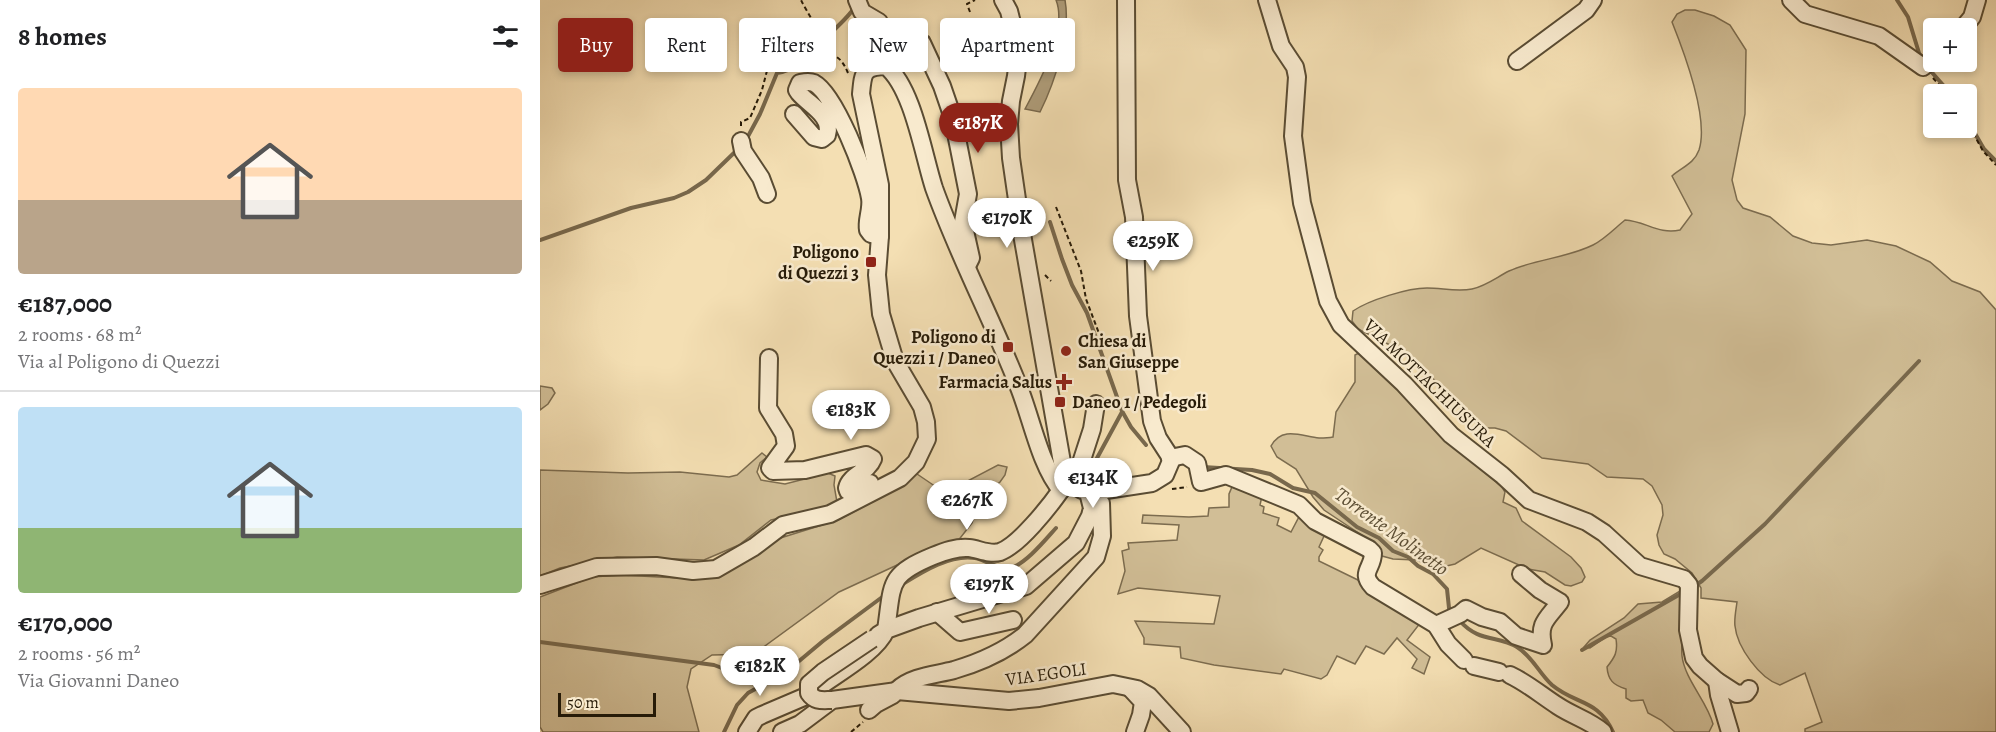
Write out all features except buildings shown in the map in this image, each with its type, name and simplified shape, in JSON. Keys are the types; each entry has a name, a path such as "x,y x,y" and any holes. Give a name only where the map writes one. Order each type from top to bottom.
{"street":[{"path":"857,0 862,12 872,18"},
{"path":"1003,0 1009,11 1019,51 1009,124 1011,158 1040,341 1066,483"},
{"path":"540,585 597,567 656,566 693,571 717,568 754,547 783,525 830,514 900,478 916,462 927,439 926,422 922,407 895,361 881,314 877,275 880,185 861,94 862,80 866,71 871,67 886,66 895,74 906,93 934,186 954,240 1006,356 1054,482 1066,483 1088,492 1128,488 1158,480 1167,472 1170,458 1158,438 1152,421 1138,316 1134,217 1127,180 1126,0"},
{"name":"VIA MOTTACHIUSURA","path":"1267,0 1281,46 1295,67 1297,77 1293,136 1302,203 1328,301 1341,326 1404,384 1451,435 1502,475 1529,500 1587,522 1604,533 1640,566 1684,579 1689,585 1688,630 1694,658 1717,681 1737,694 1746,693 1749,689"},
{"path":"1517,61 1586,10 1593,0"},
{"path":"1791,0 1805,14 1879,36 1923,59"},
{"path":"1971,18 1977,0"},
{"path":"928,56 953,118 966,183 967,206 963,222 971,258 966,267"},
{"path":"794,114 814,137 822,139 827,135 828,126 817,108 797,90 800,83 813,83 830,101 844,126 869,190 871,202 868,230 871,234 880,236"},
{"path":"742,144 767,194"},
{"path":"769,358 768,408 784,434 786,446 771,464 770,468 773,471 805,470 866,455 873,459 871,464 846,484 848,491 853,491 893,473 900,478"},
{"path":"747,732 756,718 810,693 882,639 887,625 893,584 909,566 952,549 969,548 992,553 1009,548 1080,466 1092,429 1096,404"},
{"path":"1170,458 1185,455 1197,463 1201,482 1226,475 1299,505 1315,521 1373,553 1366,577 1373,587 1448,620"},
{"path":"832,700 813,698 809,693 809,684 872,639 887,625 1026,586 1076,543 1092,508 1088,492"},
{"name":"VIA EGOLI","path":"899,691 910,681 968,665 1015,643 1025,635 1096,557 1102,536 1101,503 1090,516"},
{"path":"1448,620 1466,609 1471,609 1482,618 1500,622 1516,636 1543,645 1540,631 1560,602 1540,590 1521,574"},
{"path":"937,612 960,632 1013,620"},
{"path":"1448,620 1448,644 1469,663 1525,682 1559,707 1588,720 1603,732"},
{"path":"1717,681 1730,732"},
{"name":"VIA EGOLI","path":"832,700 899,691 1010,701 1113,684 1127,685"},
{"path":"1127,685 1143,702 1135,732"},
{"path":"1127,685 1149,696 1182,732"},
{"path":"869,710 899,691"},
{"path":"782,732 805,720 832,700"}],"path":[{"path":"801,0 811,18"},
{"path":"970,12 967,4 975,0"},
{"path":"742,144 741,122 750,118 767,72"},
{"path":"1976,138 1983,151 1996,165"},
{"path":"1056,207 1081,271 1086,299 1100,336"}],"shaded area":[{"path":"1056,0 1065,0 1066,18 1059,18"},
{"path":"1685,10 1695,10 1714,16 1730,25 1746,50 1745,114 1732,180 1737,200 1743,208 1770,217 1793,236 1812,243 1831,245 1867,240 1896,246 1930,262 1952,281 1980,292 1996,310 1996,732 1805,732 1805,729 1822,722 1805,673 1780,685 1772,682 1751,661 1740,643 1735,626 1737,602 1701,598 1701,588 1692,573 1675,559 1664,554 1657,535 1663,515 1662,505 1652,486 1643,479 1607,477 1588,464 1542,458 1506,431 1483,428 1473,421 1452,395 1409,358 1390,345 1358,329 1352,321 1353,311 1389,295 1419,289 1472,289 1519,267 1573,253 1602,240 1625,220 1665,231 1680,230 1692,214 1672,176 1694,159 1699,150 1701,137 1701,121 1694,86 1672,22 1677,14"},
{"path":"1044,72 1055,72 1040,112 1025,109"},
{"path":"1359,353 1384,375 1441,435 1502,487 1505,492 1503,502 1516,508 1522,521 1571,557 1581,568 1585,577 1582,582 1571,586 1565,585 1545,572 1528,569 1481,548 1455,564 1438,568 1416,560 1382,556 1363,536 1324,510 1296,469 1277,457 1271,446 1275,440 1286,434 1319,438 1333,437 1336,412 1355,382 1355,355"},
{"path":"540,386 552,388 555,393 548,404 540,410"},
{"path":"762,453 767,457 760,463 757,472 761,480 785,484 828,473 835,476 837,502 818,510 771,520 739,545 704,560 617,557 560,568 540,576 540,470 680,472 729,477 737,475"},
{"path":"998,465 1007,467 1005,475 980,499 972,523 957,542 923,553 839,592 754,654 712,655 691,669 687,687 699,732 543,732 540,727 540,597 592,577 621,575 697,579 723,573 774,540 838,520 882,497 908,477 917,474 945,493"},
{"path":"1232,487 1262,496 1260,505 1264,507 1263,513 1279,518 1277,525 1291,532 1301,513 1325,534 1319,547 1323,550 1319,561 1362,582 1421,622 1407,640 1430,657 1424,674 1412,668 1417,659 1397,638 1384,654 1366,646 1355,664 1337,656 1327,675 1321,679 1284,669 1281,674 1214,665 1181,658 1180,647 1144,644 1144,638 1135,621 1214,624 1220,596 1138,588 1118,594 1125,571 1122,551 1129,549 1128,543 1177,540 1179,525 1142,523 1143,515 1208,516 1209,508 1229,507 1229,494"},
{"path":"1680,591 1684,612 1682,656 1687,674 1710,715 1713,724 1709,732 1675,732 1648,713 1643,700 1631,701 1626,698 1626,689 1610,679 1607,667 1616,651 1616,639 1611,636 1606,637 1590,648 1584,647 1590,640 1624,618 1638,604 1662,602"}],"waterway":[{"path":"1897,0 1908,17 1923,59"},
{"path":"746,140 777,73 794,67 808,57 855,7"},
{"path":"1932,72 1942,84"},
{"path":"1977,137 1984,149 1996,161"},
{"path":"540,240 631,208 674,198 688,192 706,180 737,150"},
{"path":"1050,222 1072,285 1087,313 1122,411 1131,427 1146,445"},
{"path":"1693,587 1765,524 1919,361"},
{"path":"1090,471 1122,412"},
{"name":"Torrente Molinetto","path":"1203,467 1252,470 1270,474 1293,488 1315,493 1357,527 1379,538 1393,551 1408,557 1418,566 1433,574 1447,589 1449,608 1453,612"},
{"path":"901,585 936,565 966,557 1006,568 1016,566 1035,551 1056,528"},
{"path":"1582,650 1684,592"},
{"path":"724,732 737,705 748,693 786,672 885,595"},
{"name":"Torrente Molinetto","path":"1459,620 1474,632 1517,647 1552,685 1601,714 1613,732"},
{"path":"540,642 714,665 764,684"}],"place":[{"name":"Poligono di Quezzi 3","path":"871,262"},
{"name":"Poligono di Quezzi 1 / Daneo","path":"1008,347"},
{"name":"Chiesa di San Giuseppe","path":"1066,351"},
{"name":"Farmacia Salus","path":"1064,382"},
{"name":"Daneo 1 / Pedegoli","path":"1060,402"}]}
